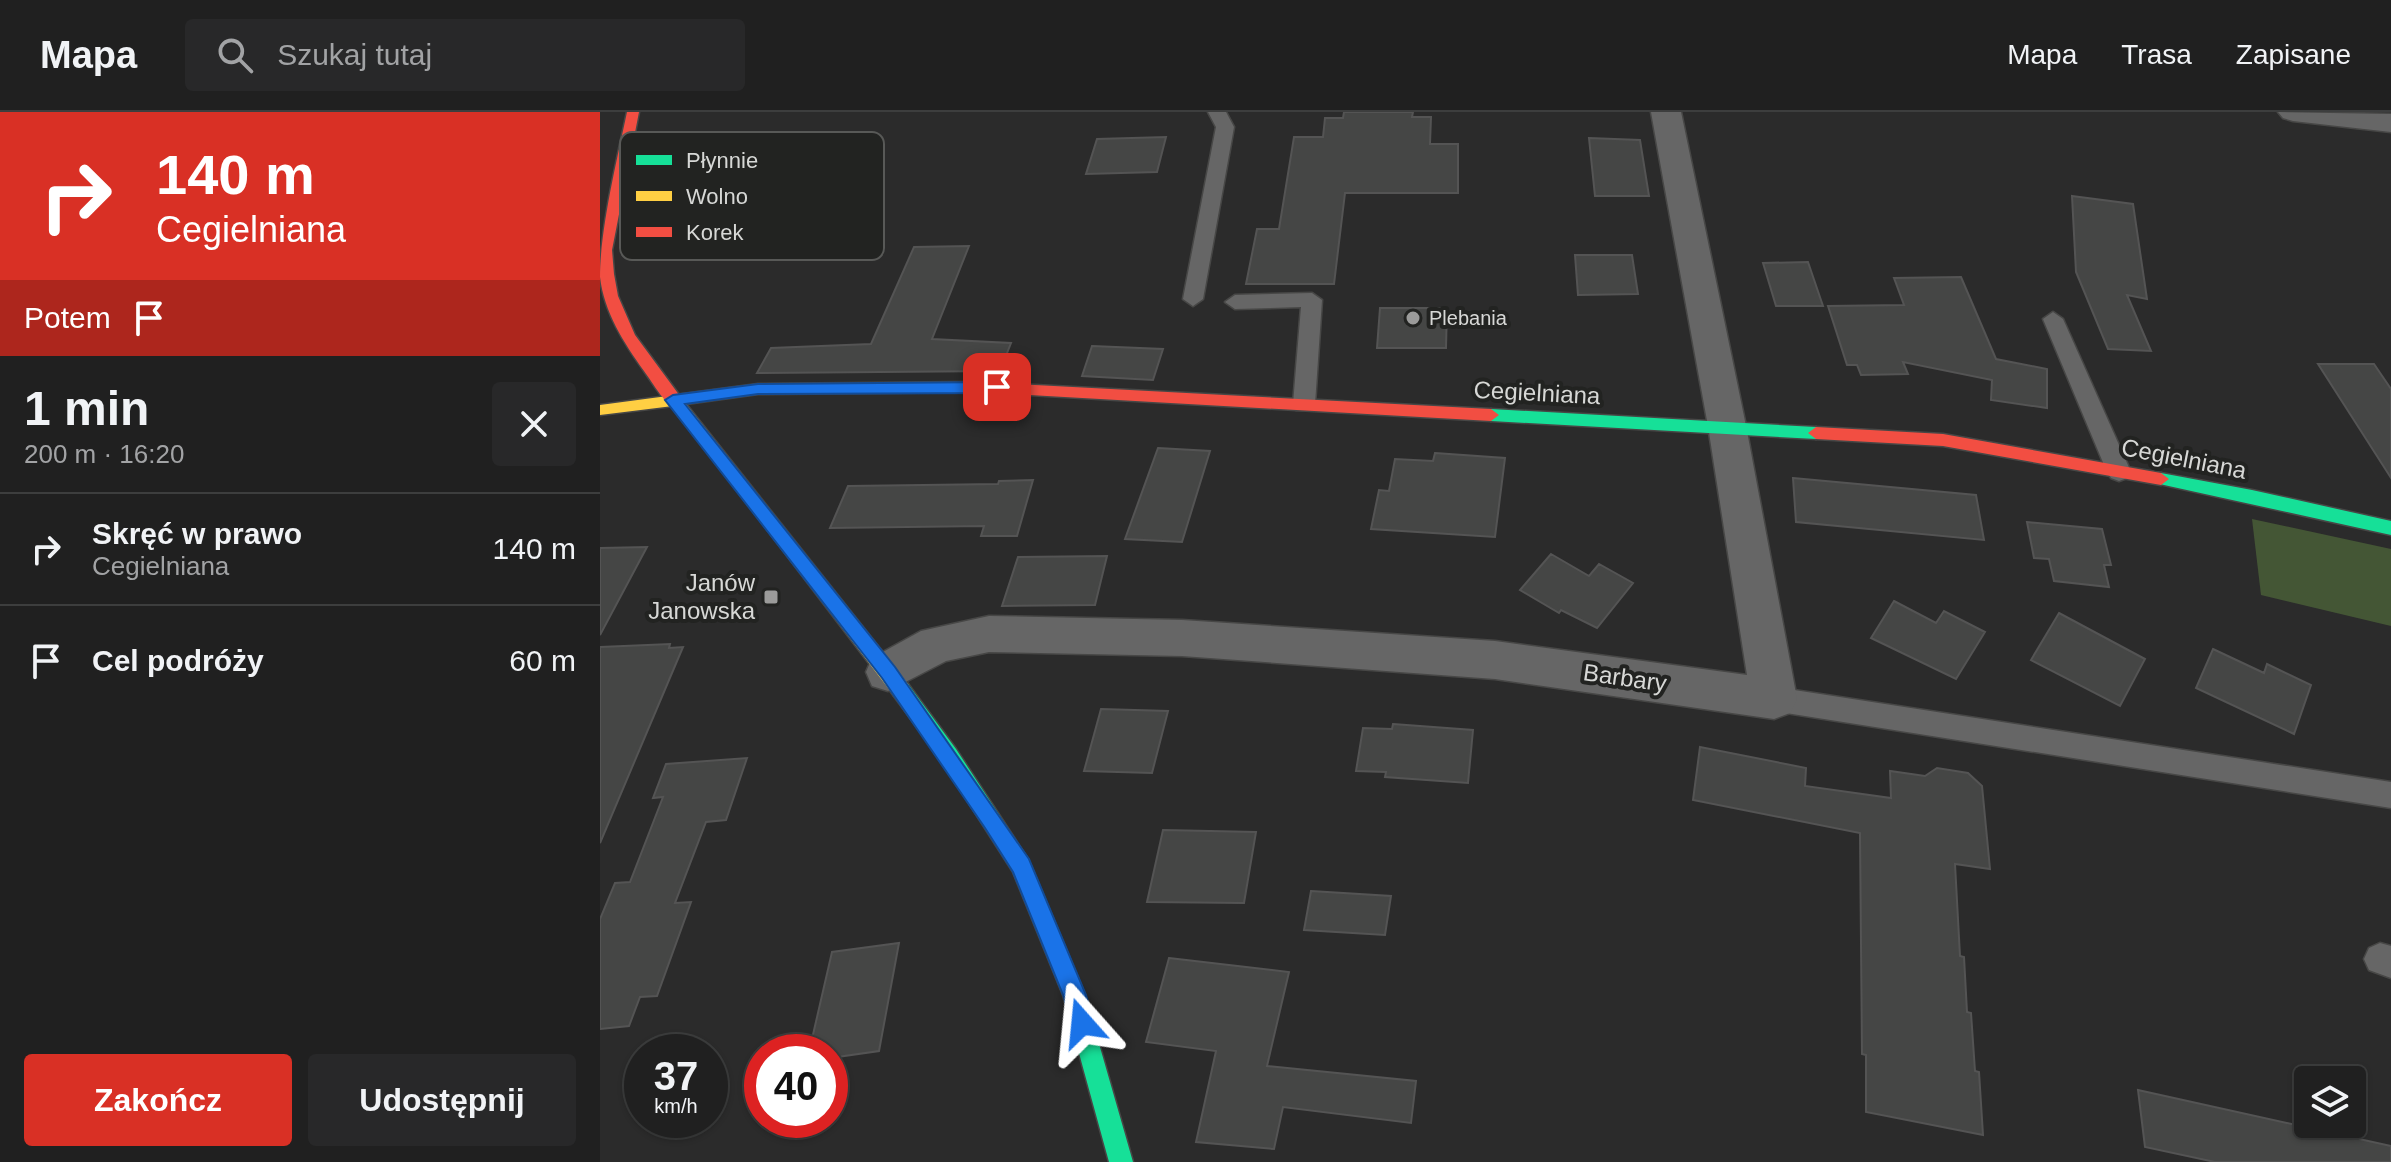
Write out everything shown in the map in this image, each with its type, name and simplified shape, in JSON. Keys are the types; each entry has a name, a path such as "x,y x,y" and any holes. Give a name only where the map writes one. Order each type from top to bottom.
{"street":[{"path":"629,132 633,112"},
{"path":"1666,112 1727,426 1774,699"},
{"path":"2293,112 2391,123"},
{"path":"620,176 605,250 611,323 888,672 949,755 1021,866 1074,995 1121,1162"},
{"path":"637,380 660,382"},
{"name":"Cegielniana","path":"600,410 758,389 997,387 1943,440 2252,496 2391,528"},
{"name":"Barbary","path":"888,672 937,644 989,634 1182,638 1495,660 1774,699"}],"lane":[{"path":"1193,299 1225,127 1217,112"},
{"path":"1235,302 1312,300 1304,404"},
{"path":"2053,319 2119,472"},
{"path":"1774,699 2391,795"}],"green space":[{"path":"2252,519 2391,549 2391,626 2261,595"}],"building":[{"path":"1344,112 1413,112 1412,117 1431,117 1430,144 1458,144 1458,193 1345,193 1334,284 1246,284 1257,229 1279,229 1294,137 1323,137 1325,118 1343,118"},
{"path":"1166,137 1157,172 1086,174 1097,139"},
{"path":"1589,138 1640,140 1649,196 1595,196"},
{"path":"2072,196 2133,204 2147,299 2127,295 2151,351 2108,349 2076,272"},
{"path":"969,246 932,339 1011,343 1000,371 757,373 771,348 871,344 914,247"},
{"path":"1575,255 1632,255 1638,294 1578,295"},
{"path":"1808,262 1823,306 1776,306 1763,263"},
{"path":"1961,277 1996,359 2047,369 2047,408 1991,400 1992,380 1903,362 1908,374 1861,375 1857,365 1847,365 1828,306 1904,305 1894,278"},
{"name":"Plebania","path":"1380,308 1447,308 1446,348 1377,348"},
{"path":"1092,346 1163,349 1153,380 1082,376"},
{"path":"2318,364 2374,364 2391,389 2391,478"},
{"path":"1158,448 1210,451 1182,542 1125,539"},
{"path":"1435,453 1505,458 1495,537 1371,529 1379,490 1389,491 1395,459 1433,461"},
{"path":"1793,478 1976,495 1984,540 1796,522"},
{"path":"1033,480 1017,536 981,536 984,526 830,528 848,486 998,484 999,481"},
{"path":"2027,522 2102,529 2111,565 2104,565 2109,587 2054,581 2049,559 2034,558"},
{"path":"647,547 600,635 600,548"},
{"path":"1551,554 1589,576 1599,564 1633,583 1597,628 1561,610 1559,613 1520,590"},
{"path":"1107,556 1095,605 1002,606 1018,557"},
{"path":"1894,601 1936,623 1944,611 1985,632 1956,679 1871,638"},
{"path":"2059,613 2145,659 2120,706 2031,660"},
{"path":"670,644 669,648 683,647 600,843 600,647"},
{"path":"2213,649 2264,673 2267,664 2311,685 2294,734 2196,688"},
{"path":"1101,709 1168,711 1152,773 1084,771"},
{"path":"1393,724 1473,730 1468,783 1385,777 1386,772 1356,771 1363,728 1392,729"},
{"path":"1700,747 1806,768 1805,786 1891,798 1890,771 1925,776 1937,768 1968,773 1982,786 1990,869 1955,864 1960,956 1964,957 1975,1071 1979,1072 1983,1135 1866,1112 1866,1055 1862,1054 1860,833 1693,800"},
{"path":"747,758 726,820 706,822 675,903 691,902 657,996 640,997 629,1026 600,1029 600,919 615,883 630,882 663,797 653,798 666,764"},
{"path":"1163,830 1256,832 1244,903 1147,902"},
{"path":"1311,891 1391,896 1385,935 1304,930"},
{"path":"899,943 879,1051 848,1055 848,1034 813,1034 832,952"},
{"path":"1169,958 1289,972 1267,1066 1416,1081 1411,1123 1283,1107 1274,1149 1196,1142 1216,1051 1146,1042"},
{"path":"2138,1090 2294,1125 2294,1138 2355,1138 2391,1146 2391,1162 2215,1162 2145,1147"}],"traffic: fast":[{"path":"1491,415 1816,433"},
{"path":"2161,479 2391,528"},
{"path":"901,690 949,755 1021,866 1074,995 1121,1162"}],"traffic: slow":[{"path":"600,410 758,389 977,387"},
{"path":"680,407 901,690"}],"traffic: jam":[{"path":"629,132 633,112"},
{"path":"620,176 605,250 611,296 618,316 639,353 680,407"},
{"path":"977,387 1491,415"},
{"path":"1816,433 1943,440 2161,479"}],"place":[{"name":"Plebania","path":"1413,318"},
{"name":"Janów Janowska","path":"771,597"}],"route":[{"path":"997,387 758,389 673,400 888,672 949,755 1021,866 1074,995 1082,1023"}]}
